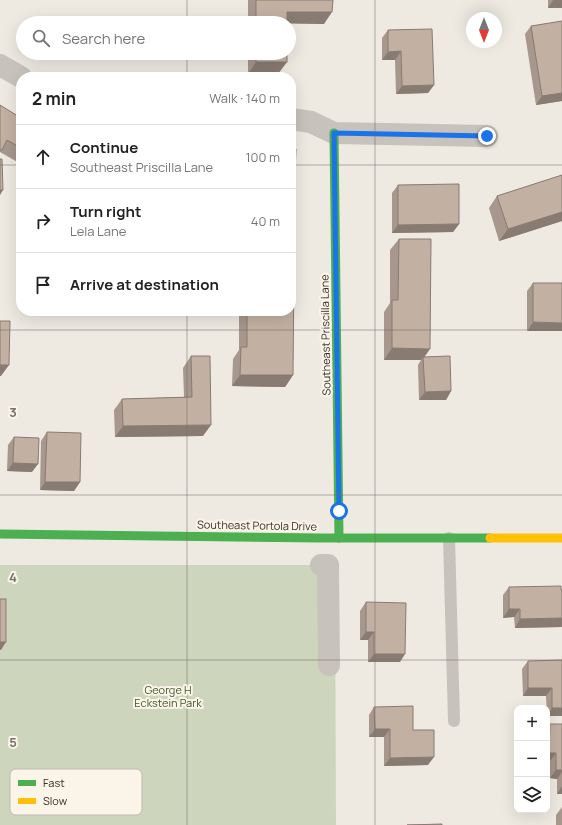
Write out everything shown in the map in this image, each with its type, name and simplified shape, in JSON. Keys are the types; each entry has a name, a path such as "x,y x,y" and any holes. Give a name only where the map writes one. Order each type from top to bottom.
{"street":[{"path":"0,65 16,74"},
{"path":"296,120 311,122 334,133 487,136"},
{"name":"Southeast Priscilla Lane","path":"334,133 339,538"},
{"name":"Southeast Portola Drive","path":"0,534 339,538 562,538"},
{"path":"321,565 328,565 329,665"}],"lane":[{"path":"449,538 454,721"}],"green space":[{"name":"George H Eckstein Park","path":"0,565 335,565 336,825 0,825"}],"building":[{"path":"256,0 333,0 332,12 287,12 287,16 256,16"},
{"path":"562,21 562,93 542,96 531,26"},
{"path":"432,29 434,85 402,86 401,51 388,52 388,30"},
{"path":"256,60 287,60 287,62 256,62"},
{"path":"0,105 16,115 16,145 7,140 2,150 0,150"},
{"path":"0,159 2,159 3,190 0,190"},
{"path":"562,175 562,212 508,229 497,196"},
{"path":"459,184 459,224 398,225 398,185"},
{"path":"399,239 431,239 430,349 392,348 392,300 398,300"},
{"path":"533,283 562,283 562,323 533,322"},
{"path":"247,316 294,316 293,375 240,375 241,347 247,347"},
{"path":"0,321 10,321 9,365 0,365"},
{"path":"191,356 210,356 211,425 123,426 122,399 192,397"},
{"path":"450,356 451,391 425,392 423,357"},
{"path":"47,432 81,433 80,482 45,482"},
{"path":"14,437 39,438 38,464 13,463"},
{"path":"561,586 562,618 520,619 520,609 509,609 509,587"},
{"path":"0,599 6,599 6,642 0,642"},
{"path":"366,602 406,603 405,654 374,654 374,632 366,632"},
{"path":"562,660 562,708 552,708 552,688 528,688 528,661"},
{"path":"413,706 413,730 434,730 434,757 390,758 390,729 375,729 374,707"},
{"path":"550,724 562,724 562,770 556,770 556,753 550,753"},
{"path":"442,824 442,825 407,825"}],"traffic: fast":[{"path":"334,133 339,538"},
{"path":"0,534 321,538 490,538"}],"traffic: slow":[{"path":"490,538 562,538"}],"route":[{"path":"339,511 334,133 487,136"}]}
